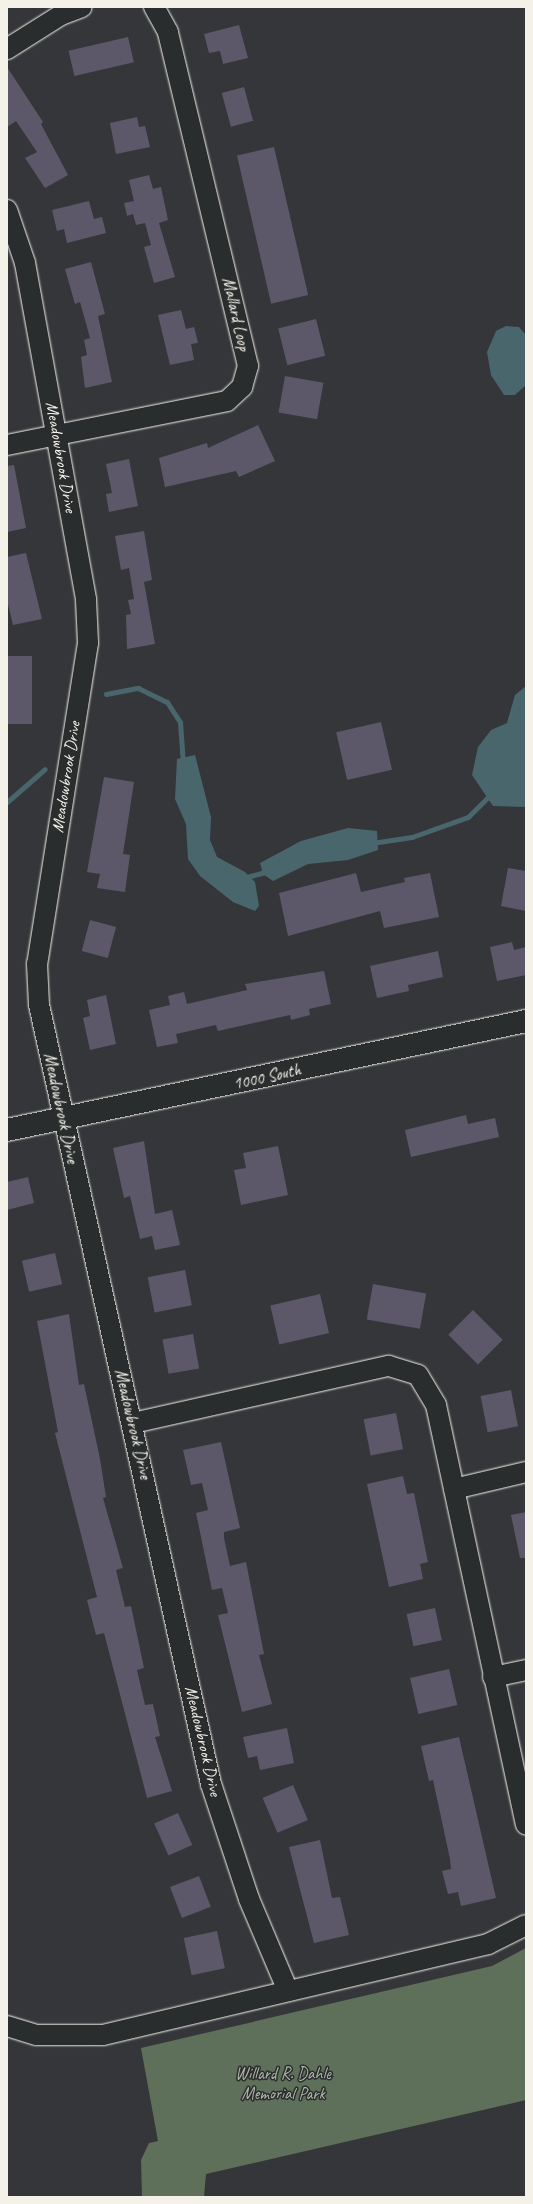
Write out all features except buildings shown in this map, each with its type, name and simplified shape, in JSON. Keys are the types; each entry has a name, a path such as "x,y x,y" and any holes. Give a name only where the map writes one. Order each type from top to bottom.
{"street":[{"path":"7,49 61,15 82,7"},
{"name":"Mallard Loop","path":"7,445 58,437 227,401 242,387 248,366 168,32 154,7"},
{"name":"Meadowbrook Drive","path":"7,210 25,263 58,437 86,600 88,643 37,964 39,1005 63,1119 133,1423 211,1784 249,1899 288,1991"},
{"name":"1000 South","path":"7,1130 526,1021"},
{"path":"133,1423 389,1366 418,1375 436,1405 493,1677 526,1824"},
{"path":"454,1489 526,1472"},
{"path":"493,1677 526,1670"},
{"path":"7,2026 37,2036 103,2034 488,1944 526,1925"}],"green space":[{"name":"Willard R. Dahle Memorial Park","path":"526,1948 526,2100 206,2174 204,2197 142,2197 141,2160 149,2143 158,2141 141,2048 492,1966"}],"water":[{"path":"506,326 519,327 526,335 526,385 515,395 504,395 491,375 487,352 496,331"},
{"path":"526,686 526,807 493,806 472,775 478,747 491,730 507,723 515,695"},
{"path":"195,755 211,817 210,840 217,857 245,872 255,882 259,906 255,911 233,902 200,876 188,859 186,824 175,799 177,759"},
{"path":"348,828 377,831 378,850 348,860 308,864 273,881 263,874 260,863 301,841"}],"waterway":[{"path":"106,694 138,688 167,702 180,722 183,764"},
{"path":"7,802 45,769"},
{"path":"372,843 412,837 468,817 492,793"},
{"path":"243,878 269,871"}]}
